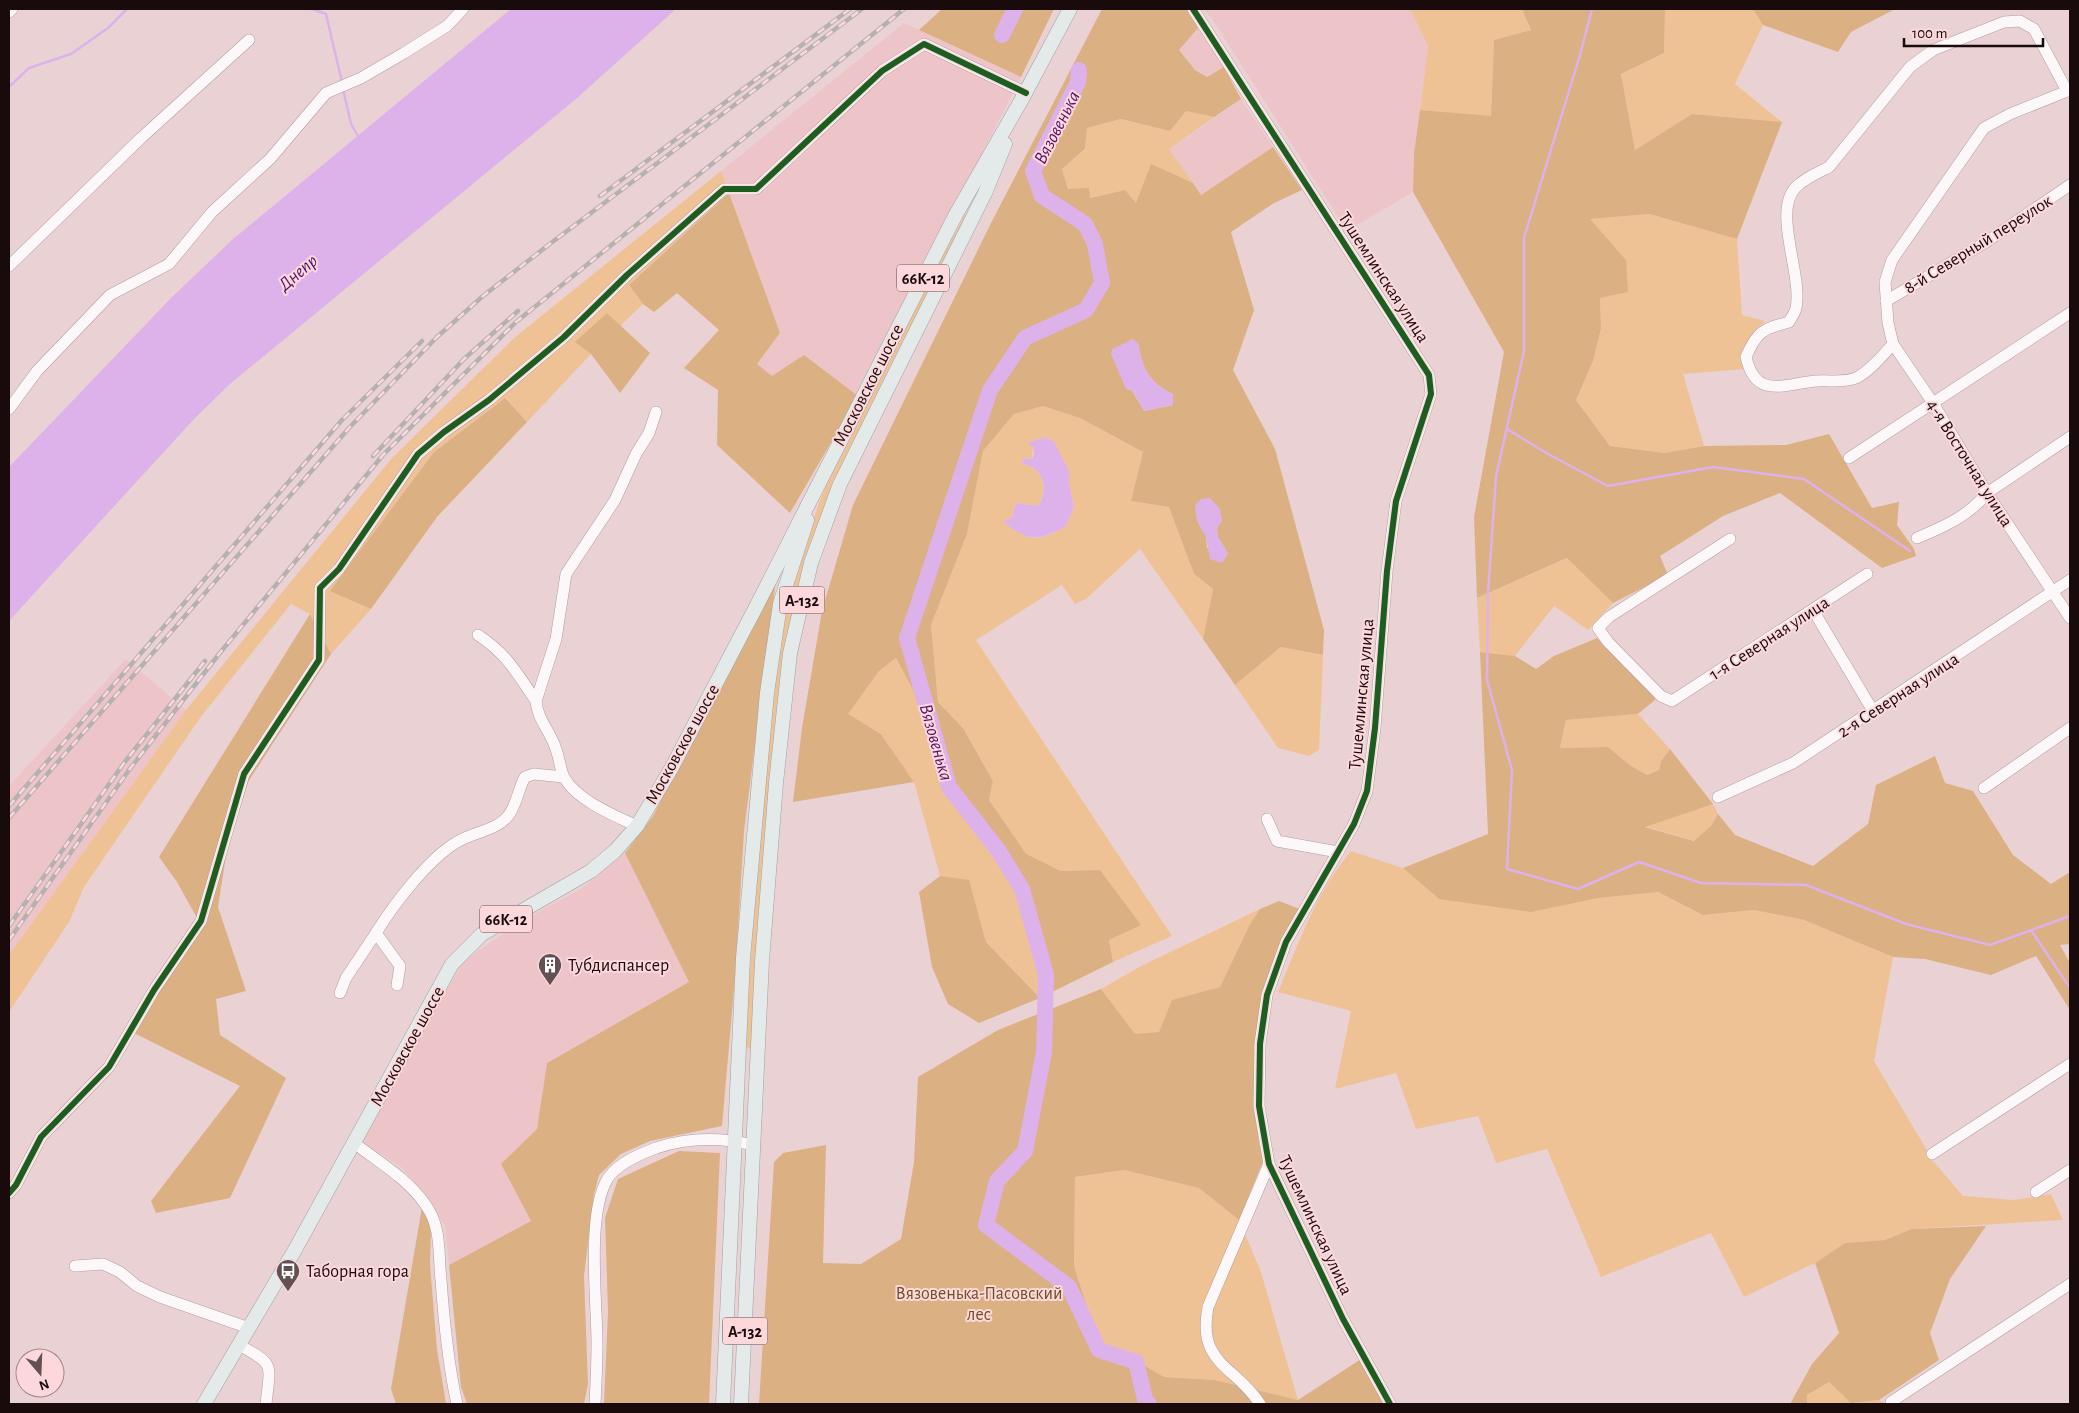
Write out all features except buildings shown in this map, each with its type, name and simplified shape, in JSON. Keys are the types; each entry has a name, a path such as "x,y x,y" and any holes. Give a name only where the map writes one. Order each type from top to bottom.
{"main road":[{"name":"Московское шоссе","path":"204,1404 240,1345 452,964 482,934 591,871 615,851 637,826 671,769 756,607 829,460 955,216 1024,96 1070,9"},
{"name":"А-132","path":"741,1404 762,961 776,783 790,653 800,604 812,563 840,484 985,193 1024,96"},
{"name":"А-132","path":"723,1404 743,958 772,652 780,604 790,569 829,460"}],"street":[{"path":"9,12 12,9"},
{"path":"9,409 37,371 110,295 169,264 212,212 270,159 326,94 361,78 404,53 447,26 463,9"},
{"name":"Тушемлинская улица","path":"1193,9 1396,321 1429,374 1431,384 1431,394 1423,423 1404,473 1396,501 1387,571 1376,719 1367,791 1354,824 1286,942 1268,995 1260,1044 1258,1106 1269,1164 1343,1319 1390,1404"},
{"path":"1893,344 1857,378 1844,381 1817,381 1782,387 1768,386 1753,377 1746,357 1753,340 1765,328 1789,322 1796,308 1794,258 1786,205 1794,188 1810,176 1829,167 1910,67 1933,50 2004,22 2020,21 2034,29 2068,90"},
{"path":"9,266 141,138 250,40"},
{"path":"9,1193 16,1185 41,1137 109,1067 154,990 201,921 244,774 319,660 320,588 340,569 418,454 444,432 489,400 564,337 626,275 724,189 756,189 882,71 924,44 1024,96"},
{"name":"4-я Восточная улица","path":"2068,90 2010,114 1984,128 1892,260 1885,282 1886,302 1893,344 1933,403 1987,493 2070,618"},
{"name":"8-й Северный переулок","path":"1886,302 1986,242 2070,185"},
{"path":"1849,458 2070,312"},
{"path":"637,826 600,809 574,789 563,777 560,758 537,710 536,701 556,639 566,574 615,500 636,454 649,433 656,412"},
{"path":"1917,538 1950,524 1980,502 1987,493 2070,437"},
{"name":"1-я Северная улица","path":"1730,539 1609,617 1598,628 1608,642 1661,696 1672,701 1866,574"},
{"name":"2-я Северная улица","path":"1718,797 1793,763 2070,580"},
{"path":"1813,610 1873,711"},
{"path":"478,635 499,649 516,668 536,701"},
{"path":"1984,788 2070,728"},
{"path":"340,992 346,978 392,908 444,853 457,842 494,826 508,816 525,777 534,774 563,777"},
{"path":"1267,819 1277,841 1338,852"},
{"path":"376,933 400,966 397,985"},
{"path":"1932,1154 2070,1064"},
{"path":"595,1404 597,1343 594,1262 601,1193 609,1176 630,1160 673,1142 716,1138 735,1140 753,1145"},
{"path":"353,1142 404,1180 426,1204 438,1229 440,1278 452,1383 458,1404"},
{"path":"1260,1404 1222,1365 1210,1347 1204,1328 1208,1307 1269,1164"},
{"path":"2036,1192 2070,1170"},
{"path":"75,1266 102,1264 120,1272 138,1286 160,1297 249,1328"},
{"path":"1891,1402 2070,1284"},
{"path":"240,1345 265,1359 268,1366 266,1404"}],"shaded area":[{"path":"1202,9 1410,9 1428,46 1414,153 1413,192 1347,231 1211,17"},
{"path":"1410,9 1522,9 1531,30 1494,40 1491,117 1420,110 1428,46"},
{"path":"1665,9 1753,9 1763,25 1735,84 1782,122 1692,114 1635,150 1621,74 1664,53"},
{"path":"904,23 1021,77 858,396 772,376 756,364 780,333 721,171"},
{"path":"1198,28 1224,67 1207,77 1195,70 1179,50"},
{"path":"1241,99 1273,147 1201,195 1169,149"},
{"path":"1186,111 1214,117 1169,149 1193,183 1175,176 1136,203 1125,190 1089,198 1068,189 1062,169 1085,150 1087,128 1121,119 1170,131"},
{"path":"721,171 729,193 629,285 643,304 620,326 607,313 576,342 591,354 527,422 505,398 434,452 331,591 371,609 331,654 310,614 291,604 200,718 84,887 69,922 9,1012 9,955 186,710 392,458 514,338"},
{"path":"1648,214 1737,239 1742,315 1765,321 1751,337 1745,348 1745,369 1683,374 1704,446 1665,453 1610,446 1576,400 1593,361 1601,329 1600,298 1627,292 1625,260 1589,219"},
{"path":"965,215 965,220 860,428 816,535 799,590 786,647 752,1050 745,1046 757,864 773,692 779,647 797,569 820,500 838,460 898,339"},
{"path":"1043,406 1080,418 1143,452 1131,501 1169,507 1194,574 1213,589 1203,639 1140,549 1086,599 1075,604 1062,585 976,640 1172,936 1113,962 1109,940 1140,925 1100,870 1061,871 1026,855 989,800 993,781 963,728 938,702 931,625 967,534 983,451 1014,414","holes":["1033,446 1069,471 1069,483 1074,507 1066,526 1047,536 1034,538 1021,533 1003,522 1012,517 1016,503 1038,506 1040,502 1043,493 1043,483 1040,474 1032,467 1022,463 1023,458 1032,459"]},
{"path":"1568,558 1613,603 1588,630 1554,606 1515,656 1480,652 1477,598"},
{"path":"1281,647 1323,655 1319,750 1309,756 1278,748 1235,685"},
{"path":"896,658 913,690 944,790 969,820 1015,890 1039,976 1040,998 986,942 969,881 940,876 914,782 881,734 847,714 879,671"},
{"path":"126,659 186,710 9,955 9,786"},
{"path":"1638,714 1670,749 1661,761 1659,770 1647,775 1631,766 1608,747 1560,748 1566,720"},
{"path":"1713,804 1718,814 1711,826 1695,841 1644,826"},
{"path":"1351,851 1403,868 1439,899 1598,898 1658,892 1703,915 1754,910 1804,920 1893,957 1874,1061 1934,1162 1963,1196 2014,1200 2051,1194 2063,1220 1912,1229 1885,1240 1845,1243 1815,1263 1744,1297 1711,1233 1601,1277 1547,1149 1496,1163 1478,1116 1416,1129 1396,1073 1335,1089 1351,1011 1278,992 1318,901 1328,883"},
{"path":"625,853 689,982 547,1063 537,1129 502,1164 531,1221 449,1265 445,1226 430,1202 401,1167 362,1142 463,962 518,923 581,889"},
{"path":"1260,909 1250,924 1220,987 1173,1000 1159,1032 1135,1035 1101,989 1141,966"},
{"path":"1124,1170 1199,1188 1239,1220 1261,1272 1298,1400 1215,1380 1164,1377 1137,1361 1100,1348 1074,1266 1075,1177"},
{"path":"1829,1382 1851,1403 1879,1400 1887,1404 1807,1404 1807,1395"}],"green space":[{"path":"942,9 1054,9 1021,77 919,30"},
{"path":"1102,9 1186,9 1198,28 1179,50 1195,70 1207,77 1224,67 1241,99 1214,117 1186,111 1170,131 1121,119 1087,128 1085,149 1062,169 1068,189 1089,188 1090,198 1125,190 1136,203 1151,164 1193,183 1201,195 1273,147 1302,190 1274,203 1231,232 1254,310 1233,370 1275,449 1324,630 1323,655 1281,647 1235,685 1203,639 1213,589 1194,574 1169,507 1131,501 1143,452 1080,418 1043,406 1014,414 983,451 967,534 931,625 938,702 963,728 993,781 989,800 1026,854 1061,871 1100,870 1141,925 1109,940 1113,962 1040,998 1039,976 1015,890 969,820 944,790 913,690 896,658 879,671 848,714 881,734 914,782 793,802 802,728 822,611 853,505 990,225","holes":["1138,343 1148,374 1158,385 1173,394 1173,405 1144,411 1111,354","1217,528 1218,537 1228,554 1207,548 1206,537"]},
{"path":"1522,9 1665,9 1664,53 1621,74 1635,150 1692,114 1782,122 1737,239 1649,214 1590,219 1626,260 1628,292 1600,298 1601,329 1593,361 1576,400 1610,446 1665,453 1704,446 1786,445 1829,434 1872,508 1899,502 1897,525 1914,549 1916,556 1882,568 1780,493 1723,516 1660,556 1668,575 1613,603 1567,558 1477,598 1474,517 1504,352 1413,192 1414,153 1420,110 1491,116 1494,40 1531,30"},
{"path":"1753,9 1895,9 1851,32 1838,52 1763,25"},
{"path":"729,193 780,333 757,364 772,376 804,355 858,396 790,513 717,445 718,390 684,368 719,330 677,293 654,312 643,304 629,285"},
{"path":"607,313 650,353 620,393 591,354 575,342"},
{"path":"505,398 527,422 437,517 371,609 330,591 434,452"},
{"path":"777,572 744,831 735,977 722,1126 650,1141 621,1154 599,1175 594,1194 584,1276 588,1384 584,1404 467,1404 461,1387 449,1265 531,1221 501,1164 537,1129 547,1063 689,982 625,853 653,816"},
{"path":"310,614 331,654 248,782 227,850 218,907 246,991 216,999 220,1035 286,1078 230,1198 156,1213 151,1201 240,1086 126,1029 197,918 177,882 159,857"},
{"path":"1597,638 1653,694 1655,700 1638,714 1566,720 1560,748 1608,747 1631,766 1647,775 1659,770 1661,761 1670,749 1713,804 1645,827 1694,841 1711,826 1718,814 1735,835 1813,866 1868,824 1876,785 1935,756 1945,783 1973,791 2013,855 2051,884 2070,872 2070,944 2060,945 2070,963 2070,1010 2036,956 1991,975 1925,959 1893,957 1804,920 1754,910 1703,915 1658,892 1598,898 1531,912 1439,899 1403,868 1488,834 1480,652 1515,656 1536,669 1554,656"},
{"path":"940,876 969,880 986,942 1040,998 979,1023 948,1004 932,967 919,892"},
{"name":"Вязовенька-Пасовский лес","path":"1279,901 1302,910 1281,942 1255,1102 1259,1144 1264,1159 1239,1220 1199,1188 1124,1170 1075,1177 1074,1266 1100,1348 1137,1361 1164,1377 1215,1380 1298,1400 1361,1359 1383,1404 759,1404 774,1162 783,1153 826,1145 823,1263 861,1264 901,1239 914,1162 918,1077 998,1030 1101,989 1135,1034 1159,1032 1172,1000 1220,987 1250,924 1260,909"},
{"path":"679,1151 720,1153 709,1404 604,1404 608,1312 605,1218 618,1179"},
{"path":"422,1207 431,1227 430,1265 437,1349 446,1404 396,1404 391,1389"},
{"path":"1986,1226 1950,1279 1930,1333 1939,1360 1879,1400 1851,1403 1829,1382 1807,1395 1807,1404 1790,1404 1812,1364 1839,1333 1815,1263 1845,1243 1885,1240 1912,1229"}],"water":[{"name":"Днепр","path":"511,9 676,9 576,99 230,384 195,418 9,621 9,467 171,298 233,239"},
{"path":"1133,339 1138,343 1142,360 1152,380 1173,394 1173,405 1144,411 1133,391 1126,389 1111,354 1112,349"},
{"path":"1046,437 1054,442 1069,471 1069,483 1074,507 1066,526 1048,535 1034,538 1012,529 1003,522 1012,517 1016,503 1038,506 1044,488 1042,479 1036,470 1022,463 1023,458 1032,459 1034,454 1033,446 1028,444 1029,442"},
{"path":"1210,498 1220,509 1222,521 1217,528 1218,537 1228,554 1222,563 1210,559 1206,537 1197,521 1195,505 1201,499"}],"waterway":[{"path":"9,87 29,68 71,54 108,28 127,9"},
{"path":"312,9 326,14 342,82"},
{"name":"Вязовенька","path":"1002,35 1015,9"},
{"path":"1592,9 1580,55 1524,238 1524,351 1496,476 1488,594 1487,680 1512,770 1507,869 1578,889 1639,862 1701,883 1806,885 1906,924 1990,945 2070,916"},
{"name":"Вязовенька","path":"1079,70 1078,82 1033,171 1042,196 1085,224 1095,244 1102,283 1086,310 1025,338 990,390 907,638 949,787 998,850 1022,889 1046,975 1044,1052 1025,1151 997,1181 986,1225 1069,1287 1099,1350 1136,1362 1146,1403 1149,1404"},
{"path":"343,89 351,124 359,138"},
{"path":"1507,429 1548,454 1608,486 1713,467 1804,479 1910,551"},
{"path":"2031,930 2070,988"}],"railway":[{"path":"600,196 850,9"},
{"path":"9,818 349,428 437,337 483,296 551,243 862,9"},
{"path":"9,940 129,770 219,654 383,455 516,322 904,9"},
{"path":"373,456 464,359 518,311"},
{"path":"9,806 342,420 422,341"},
{"path":"9,926 124,763 205,661"}],"cycle path":[{"path":"1193,9 1429,375 1431,394 1396,501 1387,571 1375,728 1367,791 1354,824 1286,942 1267,995 1260,1044 1259,1106 1269,1164 1343,1319 1390,1404"},
{"path":"9,1193 16,1185 41,1137 109,1067 154,990 201,921 244,774 319,660 320,588 339,569 418,454 444,432 489,400 564,337 627,275 724,189 756,189 882,71 924,44 1026,93"}],"place":[{"name":"Тубдиспансер","path":"550,986"},
{"name":"Таборная гора","path":"288,1292"}]}
